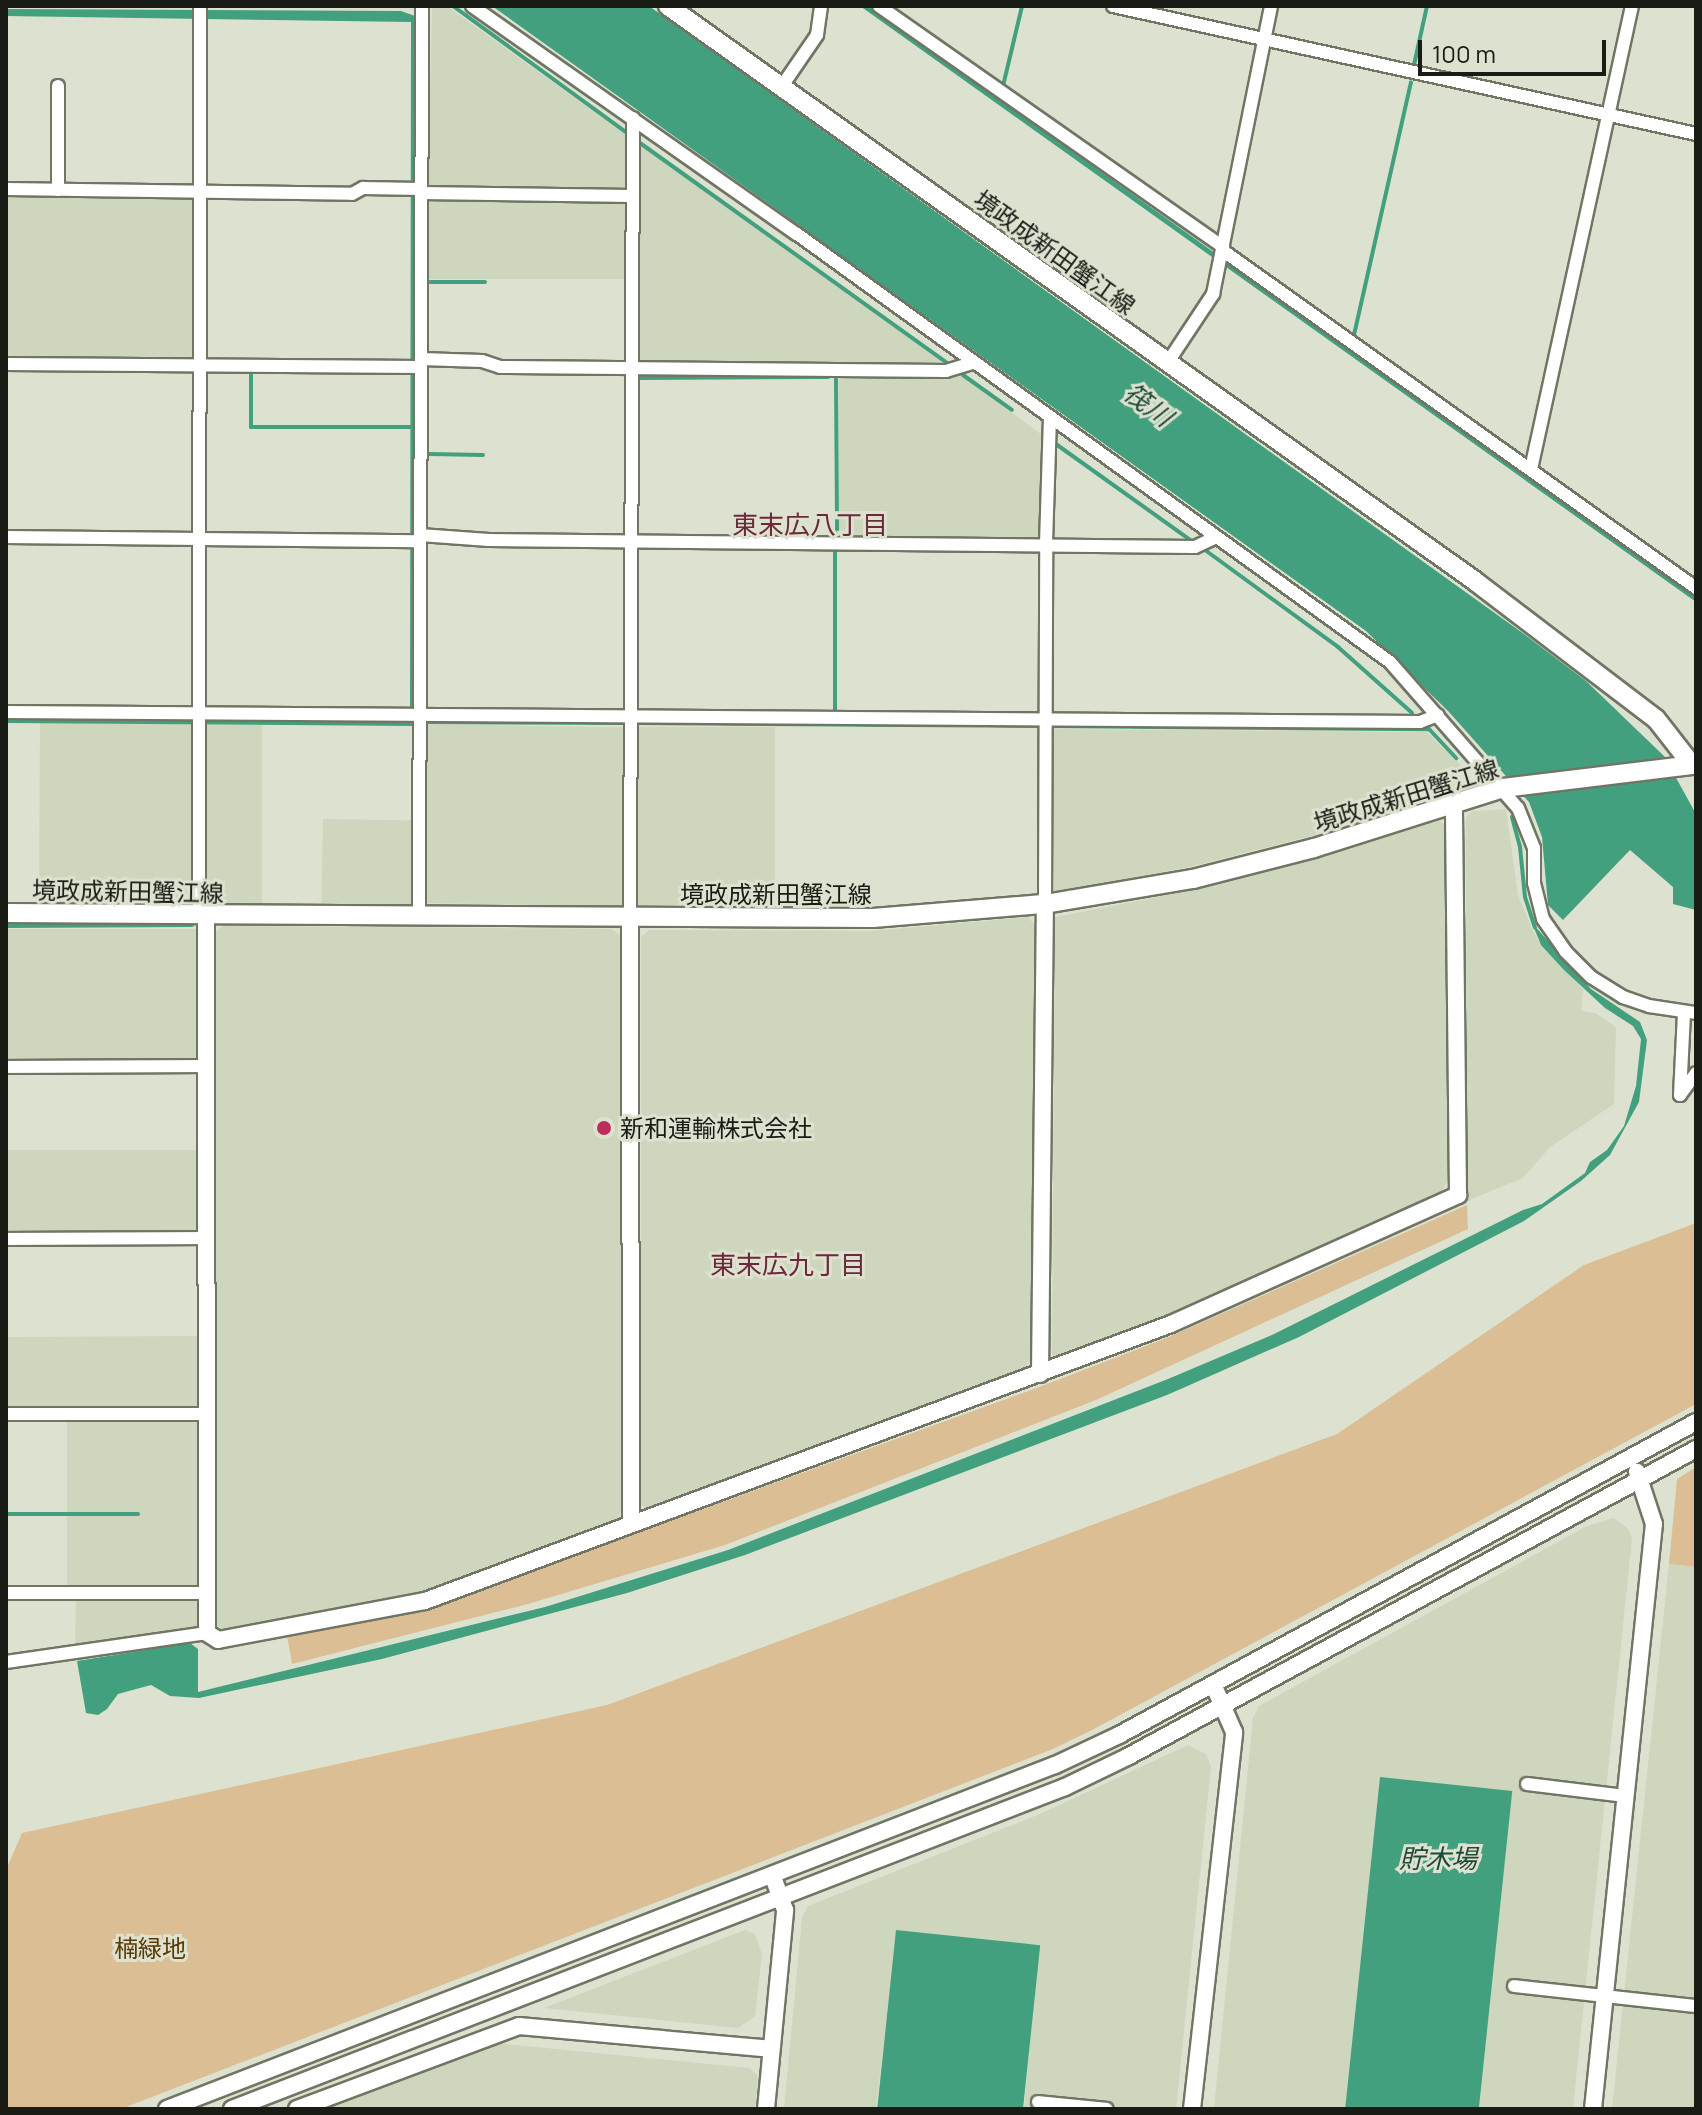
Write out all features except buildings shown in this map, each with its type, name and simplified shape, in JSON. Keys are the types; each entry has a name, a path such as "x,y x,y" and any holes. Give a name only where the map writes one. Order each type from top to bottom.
{"main road":[{"name":"境政成新田蟹江線","path":"6,913 630,919 873,918 1045,904 1193,879 1314,848 1503,788 1689,766 1656,719 1475,581 668,6"}],"street":[{"path":"419,917 421,715 416,540 416,190 422,6"},
{"path":"472,6 975,362 1390,662 1503,788 1529,827 1534,848 1534,883 1543,919 1565,951 1591,977 1623,997 1649,1006 1690,1013 1680,1095 1696,1073"},
{"path":"782,86 817,35 821,6"},
{"path":"879,6 1221,254 1531,469 1696,588"},
{"path":"1113,6 1696,134"},
{"path":"1168,362 1213,294 1271,6"},
{"path":"1531,469 1632,6"},
{"path":"200,11 202,365 199,540 207,1238 207,1633"},
{"path":"58,86 58,190"},
{"path":"631,1523 633,118"},
{"path":"6,189 352,194 363,188 632,196"},
{"path":"6,364 417,365 482,361 500,367 946,371 975,362"},
{"path":"1040,1374 1044,719 1050,417"},
{"path":"6,537 1195,547 1216,537"},
{"path":"6,712 200,719 630,715 1420,722 1438,715"},
{"path":"6,1662 207,1633 218,1640 425,1601 1171,1324 1458,1195 1454,804"},
{"path":"6,1067 205,1066"},
{"path":"6,1239 207,1238"},
{"path":"6,1414 206,1414"},
{"path":"167,2109 773,1877 1055,1765 1213,1684 1696,1422"},
{"path":"232,2109 782,1899 1065,1787 1222,1706 1696,1449"},
{"path":"1593,2109 1654,1524 1632,1457"},
{"path":"6,1593 207,1593"},
{"path":"1192,2109 1234,1732 1213,1684"},
{"path":"1527,1784 1625,1796"},
{"path":"766,2109 785,1910 773,1877"},
{"path":"1514,1986 1696,2006"},
{"path":"297,2109 519,2026 770,2049"},
{"path":"1038,2102 1107,2109"}],"shaded area":[{"path":"432,6 447,6 626,135 626,192 431,190 428,187"},
{"path":"637,142 946,365 639,362 636,354"},
{"path":"6,196 192,196 196,200 197,359 6,359"},
{"path":"432,197 622,200 627,204 626,279 428,279 428,200"},
{"path":"959,374 1042,435 1041,538 839,537 839,378 945,378"},
{"path":"40,723 193,724 195,899 191,906 39,907"},
{"path":"205,724 262,725 262,909 209,907 204,903"},
{"path":"426,724 625,727 622,906 423,903"},
{"path":"633,727 775,727 775,907 633,907"},
{"path":"1049,729 1427,732 1461,766 1453,788 1311,836 1189,867 1050,892"},
{"path":"1506,809 1518,895 1532,929 1541,945 1583,989 1581,1011 1595,1013 1616,1027 1614,1104 1550,1147 1523,1178 1467,1201 1466,818 1472,811"},
{"path":"323,819 414,821 412,911 321,909"},
{"path":"1439,821 1447,826 1448,1180 1441,1193 1241,1286 1057,1359 1052,1356 1055,917 1194,890 1317,859"},
{"path":"1028,917 1035,925 1031,1359 1024,1371 646,1508 641,1505 641,937 649,930 872,931"},
{"path":"223,926 612,929 620,935 622,1510 615,1522 420,1593 223,1629 216,1625 215,932"},
{"path":"6,929 199,929 199,1059 196,1062 6,1061"},
{"path":"6,1150 200,1150 200,1236 6,1236"},
{"path":"200,1336 200,1405 196,1409 6,1410 6,1337"},
{"path":"193,1419 200,1422 200,1585 196,1589 67,1589 67,1420"},
{"path":"1614,1518 1628,1529 1632,1539 1573,2109 1479,2109 1512,1792 1380,1778 1347,2109 1214,2109 1253,1718 1259,1706 1587,1526"},
{"path":"1669,1564 1696,1567 1696,2109 1612,2109"},
{"path":"76,1597 199,1598 200,1626 196,1630 75,1648"},
{"path":"1188,1745 1206,1754 1211,1767 1176,2109 1024,2109 1039,1945 897,1930 876,2109 784,2109 802,1918 808,1906 1040,1814"},
{"path":"745,1930 755,1934 762,1954 755,2016 738,2028 544,2008"},
{"path":"495,2043 749,2068 758,2076 755,2109 324,2109"}],"green space":[{"path":"1467,1205 1468,1229 1096,1400 725,1545 528,1604 292,1664 287,1635 422,1611 1042,1386 1169,1337"},
{"name":"楠緑地","path":"1696,1223 1696,1404 1094,1729 1053,1749 121,2109 6,2109 6,1870 22,1833 607,1705 1337,1434 1584,1265"},
{"path":"1696,1467 1696,1567 1669,1564 1677,1479"}],"water":[{"name":"筏川","path":"492,6 649,6 1524,634 1586,681 1664,756 1696,814 1696,910 1673,904 1673,887 1630,850 1563,920 1548,905 1542,837 1529,802 1449,712 1366,631"},
{"path":"860,6 867,6 905,32 1696,596 1696,602"},
{"path":"6,9 401,11 415,16 415,709 410,709 411,22 6,16"},
{"path":"6,719 412,721 415,726 6,723"},
{"path":"1532,923 1591,989 1640,1022 1647,1040 1639,1102 1610,1155 1581,1181 1524,1221 1299,1337 1167,1395 745,1555 627,1593 382,1659 199,1698 170,1696 151,1685 118,1694 98,1715 86,1713 77,1661 190,1643 198,1649 198,1692 545,1607 728,1550 1168,1379 1272,1335 1523,1210 1542,1204 1585,1173 1590,1162 1607,1150 1624,1126 1636,1086 1641,1039 1633,1026 1605,1008 1564,970 1541,945"},
{"name":"貯木場","path":"1380,1777 1512,1791 1479,2109 1345,2109"},
{"path":"896,1930 1040,1945 1023,2109 877,2109"}],"waterway":[{"path":"453,6 626,132"},
{"path":"1003,86 1022,6"},
{"path":"1414,65 1427,6"},
{"path":"1354,335 1411,82"},
{"path":"640,143 950,365"},
{"path":"430,282 485,282"},
{"path":"251,372 251,427 413,427"},
{"path":"963,375 1012,410"},
{"path":"637,382 638,378 828,377"},
{"path":"836,379 837,537"},
{"path":"1053,442 1192,541"},
{"path":"429,454 483,455"},
{"path":"835,549 835,712"},
{"path":"1205,550 1338,647 1412,713"},
{"path":"425,722 625,723"},
{"path":"634,723 1040,726"},
{"path":"1052,726 1429,729 1456,758"},
{"path":"1512,817 1520,847 1525,897 1535,927"},
{"path":"6,926 192,925"},
{"path":"6,1514 138,1514"}],"place":[{"name":"新和運輸株式会社","path":"604,1128"}],"district":[{"name":"東末広八丁目","path":"810,525"},
{"name":"東末広九丁目","path":"788,1265"}]}
